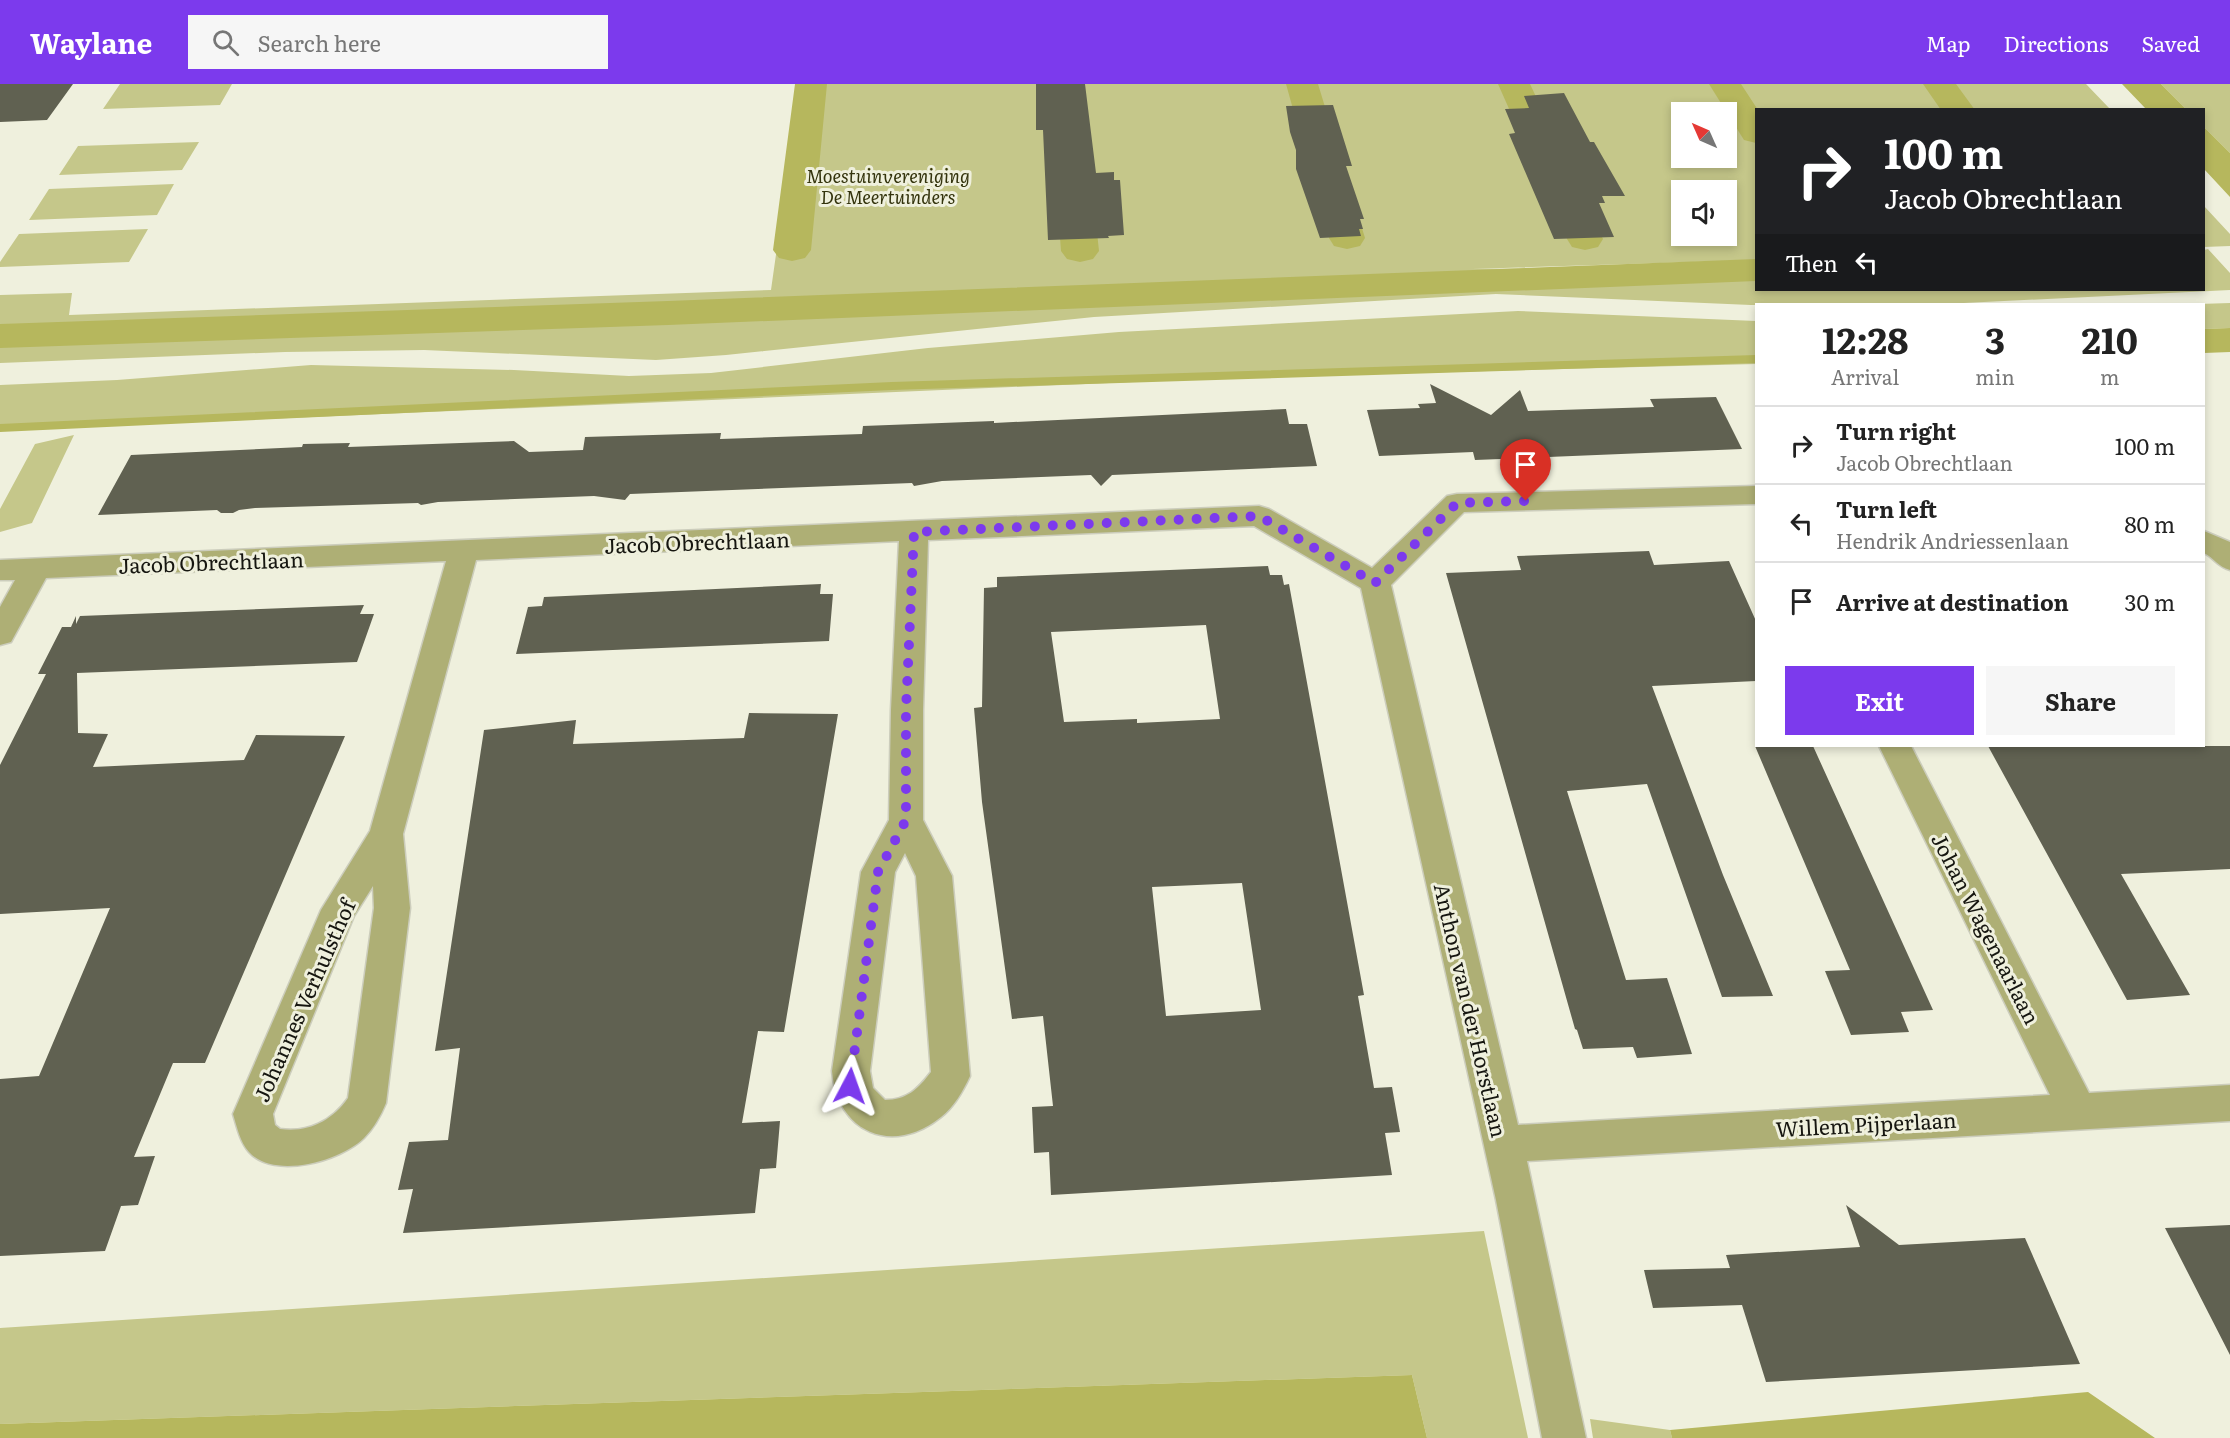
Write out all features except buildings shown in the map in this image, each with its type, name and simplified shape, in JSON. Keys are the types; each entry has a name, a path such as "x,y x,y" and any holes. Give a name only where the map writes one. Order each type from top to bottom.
{"street":[{"path":"1375,583 1457,503 1755,495"},
{"name":"Jacob Obrechtlaan","path":"0,570 1259,516 1375,583"},
{"path":"906,820 878,872 851,1071 850,1086 869,1114 886,1119 905,1116 924,1107 951,1076 934,876 906,820 906,710 914,532"},
{"path":"2205,542 2222,550 2230,560"},
{"name":"Johannes Verhulsthof","path":"386,834 392,908 368,1104 349,1127 324,1141 293,1149 268,1144 258,1133 253,1114 339,910 386,834 464,550"},
{"path":"0,634 36,569"},
{"name":"Anthon van der Horstlaan","path":"1375,583 1503,1144 1564,1438"},
{"name":"Johan Wagenaarlaan","path":"1896,747 2078,1111"},
{"name":"Willem Pijperlaan","path":"1503,1144 2230,1102"}],"green space":[{"path":"120,84 232,84 220,105 103,109"},
{"name":"Moestuinvereniging De Meertuinders","path":"800,84 2086,84 2109,108 1755,108 1755,260 1472,269 1755,267 1755,291 2205,291 2205,250 2208,249 2230,273 2230,290 1964,303 1755,303 1751,305 1496,294 1094,317 726,355 656,360 424,350 285,352 0,363 0,295 72,293 69,315 771,290"},
{"path":"2161,84 2230,84 2230,153 2205,128 2205,108 2185,108"},
{"path":"199,142 182,170 59,175 78,146"},
{"path":"174,184 157,215 29,220 49,189"},
{"path":"2205,207 2230,234 2230,246 2205,247"},
{"path":"148,229 129,262 0,267 0,262 19,234"},
{"path":"2230,303 2230,328 2205,329 2205,304"},
{"path":"1518,311 1755,321 1755,364 1225,378 196,422 52,423 0,426 0,385 117,380 311,365 514,370 629,376 711,373 928,348 1119,332"},
{"path":"74,435 32,523 0,532 0,509 35,444"},
{"path":"1484,1231 1528,1438 1427,1438 1412,1375 0,1424 0,1328"},
{"path":"1590,1419 1670,1430 1672,1438 1593,1438"}],"shaded area":[{"path":"2122,84 2161,84 2185,108 2145,108"},
{"path":"2205,128 2230,153 2230,197 2205,170"},
{"path":"2230,328 2230,352 2205,353 2205,329"},
{"path":"1412,1375 1427,1438 0,1438 0,1424"},
{"path":"2088,1392 2155,1438 1672,1438 1670,1430"}],"waterway":[{"path":"792,250 811,84"},
{"path":"1065,84 1080,251"},
{"path":"1302,84 1347,238"},
{"path":"1514,84 1585,239"},
{"path":"1725,84 1755,131"},
{"path":"1939,84 1957,108"},
{"path":"0,336 668,313 1755,270"},
{"path":"0,428 892,386 1755,359"}],"route":[{"path":"850,1086 878,872 906,820 906,710 914,532 1259,516 1375,583 1457,503 1526,501"}]}
